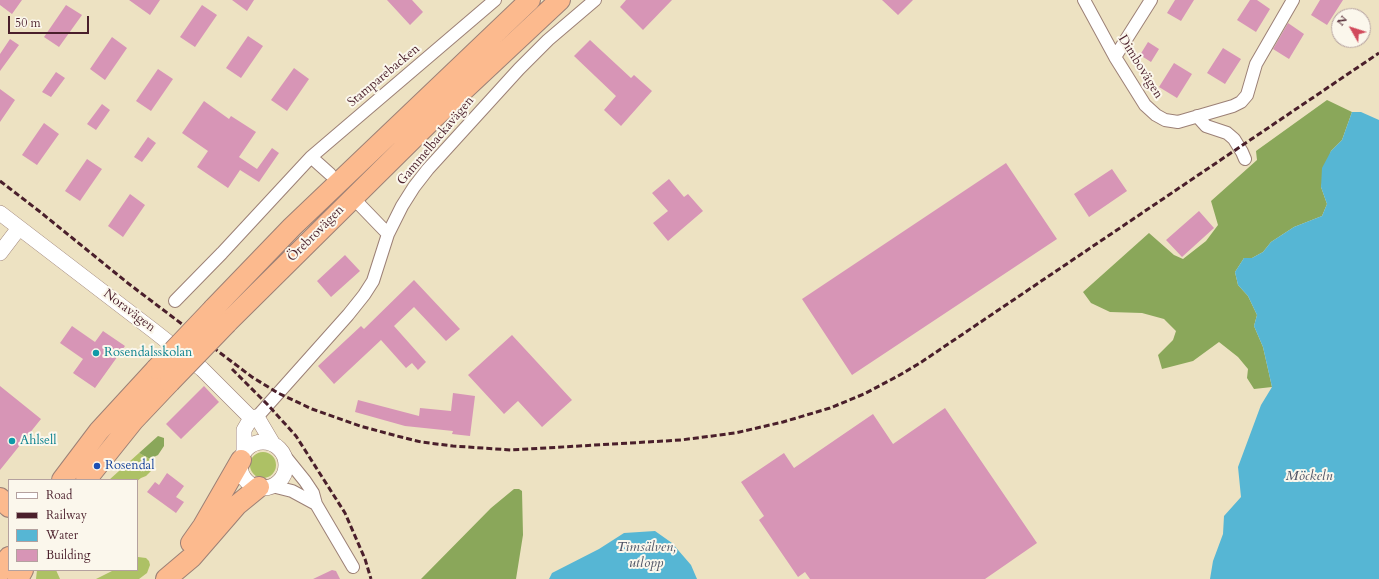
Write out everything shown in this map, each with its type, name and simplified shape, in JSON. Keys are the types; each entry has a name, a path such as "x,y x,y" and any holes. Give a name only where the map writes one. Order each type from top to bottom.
{"highway":[{"name":"Örebrovägen","path":"87,479 134,420 163,376 213,309 292,227 530,0"},
{"name":"Örebrovägen","path":"63,479 99,431 227,323 435,117 560,0"},
{"path":"170,575 203,526 242,456"},
{"path":"170,575 192,557 237,505 266,486"},
{"path":"0,496 8,506"},
{"path":"0,572 8,559"}],"street":[{"name":"Stamparebacken","path":"175,302 311,157 495,0"},
{"name":"Gammelbackavägen","path":"254,417 348,315 364,295 373,281 388,234 402,206 428,169 524,64 548,40 594,0"},
{"name":"Dimbovägen","path":"1084,0 1115,57 1145,105 1156,115 1165,120 1178,122 1242,102 1247,95 1256,64 1293,0"},
{"path":"1115,57 1151,0"},
{"path":"1197,116 1206,126 1227,133 1234,138 1245,159"},
{"path":"311,157 330,174"},
{"path":"359,204 388,234"},
{"name":"Noravägen","path":"0,213 202,369 254,417 272,444"},
{"path":"0,253 19,228"},
{"path":"254,417 244,430 241,468 246,479 252,484 292,491 316,504"},
{"path":"242,456 253,444 257,443 265,442 279,448 313,493 316,504 353,567"},
{"path":"266,486 283,475 286,468 284,455"}],"green space":[{"path":"1327,100 1352,112 1342,140 1331,151 1321,187 1327,204 1322,216 1294,227 1271,242 1263,252 1252,258 1244,258 1235,272 1238,285 1248,296 1257,315 1254,326 1263,347 1272,387 1254,389 1247,378 1248,369 1238,357 1219,342 1193,361 1162,369 1158,355 1173,340 1176,331 1164,319 1142,313 1110,312 1091,303 1083,292 1149,233 1174,255 1183,259 1206,241 1218,225 1211,201 1257,160 1256,151"},
{"path":"158,436 164,438 164,446 158,455 150,459 139,453"},
{"path":"263,452 272,456 276,465 272,474 263,478 254,474 250,465 254,456"},
{"path":"139,453 150,459 144,466 151,471 138,480 138,479 110,479"},
{"path":"514,489 519,489 522,491 523,535 516,579 421,579 491,508"},
{"path":"138,557 146,558 149,561 150,565 147,573 139,579 96,579 112,571 138,571"},
{"path":"37,571 56,571 60,579 36,579"}],"water":[{"name":"Möckeln","path":"1352,112 1361,112 1379,120 1379,579 1210,579 1213,561 1223,534 1224,516 1241,497 1238,467 1261,405 1272,387 1263,347 1254,326 1257,315 1248,296 1238,285 1235,272 1244,258 1252,258 1263,252 1271,242 1294,227 1322,216 1327,204 1321,187 1322,168 1331,151 1342,140"},
{"name":"Timsälven, utlopp","path":"655,531 672,543 691,565 697,579 549,579 552,573 599,549 624,533"}],"building":[{"path":"0,0 22,0 12,14 0,5"},
{"path":"129,0 160,0 150,15"},
{"path":"232,0 254,0 247,11"},
{"path":"387,0 412,0 423,12 410,25"},
{"path":"626,0 672,0 643,30 620,7"},
{"path":"882,0 913,0 898,15"},
{"path":"1175,0 1194,0 1181,21 1167,13"},
{"path":"1250,0 1257,0 1270,9 1256,32 1237,20"},
{"path":"1320,0 1343,0 1338,8 1331,8 1331,19 1327,25 1311,15"},
{"path":"66,5 82,15 59,47 44,37"},
{"path":"202,5 217,15 195,47 180,37"},
{"path":"1288,23 1304,34 1289,59 1273,49"},
{"path":"248,36 263,46 241,78 226,68"},
{"path":"112,37 127,48 105,80 90,69"},
{"path":"10,39 19,45 0,71 0,54"},
{"path":"590,40 631,78 634,75 652,91 621,126 604,110 616,96 574,56"},
{"path":"1148,42 1159,49 1151,62 1140,55"},
{"path":"1223,48 1241,59 1225,84 1207,73"},
{"path":"1174,63 1192,74 1177,98 1159,87"},
{"path":"294,68 309,79 287,111 271,100"},
{"path":"158,69 173,79 151,111 136,101"},
{"path":"56,72 65,78 51,97 42,92"},
{"path":"0,89 15,100 0,122"},
{"path":"204,101 229,119 231,116 256,132 239,157 257,169 272,148 279,153 259,182 240,170 228,188 197,167 208,151 182,133"},
{"path":"102,104 110,110 96,130 87,124"},
{"path":"44,123 59,134 37,165 22,155"},
{"path":"148,137 156,143 142,162 134,157"},
{"path":"87,159 102,169 80,201 65,191"},
{"path":"1006,163 1057,239 852,375 802,299"},
{"path":"1112,169 1127,191 1089,217 1074,194"},
{"path":"669,179 684,197 688,194 703,211 668,241 653,223 668,211 652,193"},
{"path":"130,194 145,205 123,237 108,226"},
{"path":"1199,211 1214,228 1182,257 1166,240"},
{"path":"345,255 360,271 331,297 317,281"},
{"path":"414,280 460,329 446,341 414,307 394,326 426,362 418,370 412,363 406,368 381,340 334,384 318,366 361,326 364,329"},
{"name":"Rosendalsskolan","path":"72,326 95,342 103,331 125,346 95,388 73,373 83,359 60,343"},
{"path":"512,335 572,400 542,427 518,401 504,414 468,375"},
{"name":"Ahlsell","path":"0,386 41,419 0,470"},
{"path":"204,386 219,402 181,439 166,424"},
{"path":"453,393 475,396 470,436 452,434 453,431 405,426 355,412 358,400 419,416 420,408 451,411"},
{"path":"945,408 1037,543 985,579 810,579 805,572 798,577 759,520 764,516 741,482 784,453 794,468 873,414 893,444"},
{"path":"167,473 184,486 176,497 184,502 176,513 147,492 155,482 159,485"},
{"path":"332,570 336,571 340,579 313,579"}],"railway":[{"path":"0,181 129,284 252,377 278,393 312,409 360,426 397,436 421,442 453,446 511,450 681,440 735,433 783,422 830,408 864,394 898,376 920,363 1379,53"},
{"path":"232,369 296,436 345,513 365,559 371,579"}],"place":[{"name":"Rosendalsskolan","path":"96,353"},
{"name":"Ahlsell","path":"12,441"},
{"name":"Rosendal","path":"97,466"}]}
